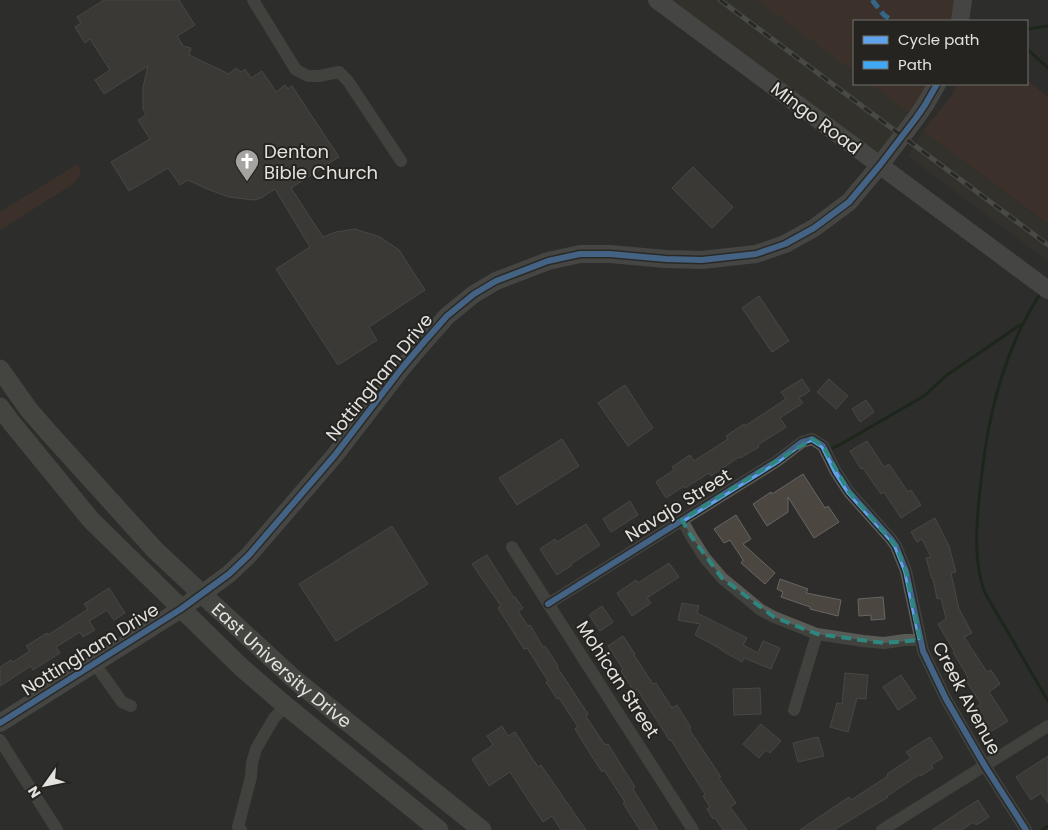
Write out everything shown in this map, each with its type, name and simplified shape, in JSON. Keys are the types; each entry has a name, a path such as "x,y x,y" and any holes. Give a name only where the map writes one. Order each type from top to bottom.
{"main road":[{"name":"East University Drive","path":"0,369 56,441 155,550 294,680 482,830"},
{"name":"East University Drive","path":"0,407 91,520 241,667 286,706 439,830"}],"street":[{"path":"253,0 296,70 308,76 339,72 348,81 401,161"},
{"name":"Mingo Road","path":"657,0 1048,290"},
{"path":"960,20 963,0"},
{"name":"Nottingham Drive","path":"0,723 181,609 229,574 249,556 333,458 424,342 447,316 474,294 496,281 548,260 580,254 702,260 756,254 785,244 814,228 849,202 880,165 925,105 936,85"},
{"name":"Navajo Street","path":"548,604 593,574 776,461 802,442 812,439 823,446"},
{"name":"Creek Avenue","path":"823,446 849,492 892,539 896,546 906,571 923,651 946,699 985,766 1026,830"},
{"path":"682,520 705,558 722,578 761,610 774,617 817,634 884,643 920,640"},
{"name":"Mohican Street","path":"512,547 694,830"},
{"path":"794,710 817,634"},
{"path":"95,664 122,702 131,706"},
{"path":"241,830 238,828 256,749 274,718 286,706"},
{"path":"882,830 1048,726"},
{"path":"0,740 57,830"}],"highlighted area":[{"path":"812,439 823,446 849,492 896,546 906,571 920,640 884,643 817,634 774,617 722,578 691,536 682,520"}],"shaded area":[{"path":"657,0 757,0 853,71 853,85 871,85 916,118 880,165"},
{"path":"757,0 963,0 960,20 853,20 853,71"},
{"path":"1028,81 1048,97 1048,224 923,131 951,97 957,85 1028,85"},
{"path":"871,85 936,85 916,118"},
{"path":"923,131 1048,225 1048,261 908,156"},
{"path":"78,164 81,170 79,177 73,184 0,230 0,212"}],"building":[{"name":"Denton Bible Church","path":"104,0 179,0 195,25 177,36 183,46 191,48 189,55 229,74 236,68 241,72 245,69 251,78 262,71 276,92 285,85 288,89 292,86 339,157 291,188 323,237 336,232 355,229 380,237 399,250 425,290 369,327 377,340 338,365 276,269 310,247 275,189 254,200 229,197 188,180 180,185 168,168 129,191 111,162 150,139 138,120 146,115 143,109 143,87 148,66 104,94 95,80 110,70 90,39 85,43 75,27 81,23 77,17"},
{"path":"693,167 733,207 712,228 672,188"},
{"path":"759,296 789,341 772,352 742,308"},
{"path":"802,379 810,391 799,398 803,403 780,418 786,427 758,445 759,447 739,457 711,476 709,473 666,498 656,482 674,470 672,467 690,455 694,461 728,439 726,436 786,399 781,392"},
{"path":"829,379 848,396 836,409 817,392"},
{"path":"625,385 653,428 628,446 598,403"},
{"path":"866,400 874,412 860,422 852,409"},
{"path":"562,439 579,466 517,505 499,478"},
{"path":"867,441 884,467 889,464 908,492 911,490 921,505 901,518 884,492 881,494 863,468 861,469 850,451"},
{"path":"803,474 825,508 828,506 839,522 814,538 788,497 788,512 767,526 753,504"},
{"path":"630,501 638,515 611,532 603,519"},
{"path":"736,515 751,539 743,544 775,573 765,584 741,563 743,560 730,540 724,543 714,529"},
{"path":"935,518 949,546 956,572 951,573 959,609 972,633 964,637 987,672 991,670 1000,684 989,692 1008,721 990,732 975,708 981,704 965,679 968,677 938,624 946,619 941,598 937,599 933,578 926,558 931,557 922,539 917,542 911,532"},
{"path":"586,524 600,545 557,575 540,549 555,539 557,542"},
{"path":"392,526 428,584 336,641 299,584"},
{"path":"487,555 514,598 523,608 518,611 558,666 588,714 586,716 605,745 608,744 635,787 633,789 658,830 640,830 623,803 625,802 604,770 602,772 575,729 578,727 559,698 557,699 527,648 524,649 498,608 501,606 472,564"},
{"path":"669,563 679,577 647,598 651,603 632,616 617,593 636,580 638,583"},
{"path":"780,579 808,589 806,593 841,600 838,616 810,609 810,607 781,597 783,592 777,589"},
{"path":"109,588 125,613 114,620 107,610 89,621 95,630 83,637 80,632 56,647 60,653 33,670 31,666 0,686 0,667 11,660 13,662 30,651 26,646 47,633 48,635 88,609 84,604"},
{"path":"883,597 885,619 871,620 871,615 859,616 858,599"},
{"path":"682,603 699,606 697,613 747,638 743,645 758,653 763,641 780,648 771,669 744,658 742,662 695,635 700,624 678,620"},
{"path":"602,606 613,622 600,631 589,615"},
{"path":"623,636 653,684 656,683 672,708 677,705 691,728 689,729 736,803 730,807 747,830 723,830 715,818 713,819 707,809 710,807 703,796 705,794 637,689 634,691 608,646"},
{"path":"845,673 868,675 866,699 857,698 848,732 830,727 837,703 842,704"},
{"path":"901,675 916,698 898,710 883,687"},
{"path":"760,688 761,714 734,715 733,689"},
{"path":"761,724 781,741 770,753 766,750 759,758 743,744"},
{"path":"502,726 508,736 515,732 538,767 541,765 586,830 561,830 552,816 543,822 510,772 489,786 472,759 493,745 487,736"},
{"path":"818,737 824,756 798,762 793,743"},
{"path":"930,737 943,758 931,765 933,768 921,776 920,774 888,797 834,830 800,830 849,797 851,800 888,776 887,774 911,758 906,752"},
{"path":"1048,756 1048,803 1041,793 1031,800 1016,777"},
{"path":"978,800 989,817 976,825 974,822 961,830 932,830"}],"waterway":[{"path":"1028,29 1048,26"},
{"path":"1028,50 1048,68"},
{"path":"1040,294 1014,343 996,396 984,456 978,509 977,552 978,566 985,593 1048,701"},
{"path":"833,448 924,396 947,375 1020,325"},
{"path":"1042,830 1048,826"}],"railway":[{"path":"720,0 1048,245"}],"marked path":[{"path":"872,0 884,15 892,20"}],"cycle path":[{"path":"0,723 181,609 229,574 249,555 335,455 424,342 447,316 474,294 496,281 548,261 580,254 702,260 756,254 785,244 814,228 849,202 916,118 936,85"},
{"path":"548,604 777,461 802,442 812,439 823,446 849,492 896,546 906,571 923,651 946,699 985,766 1026,830"}],"place":[{"name":"Denton Bible Church","path":"247,182"}]}
